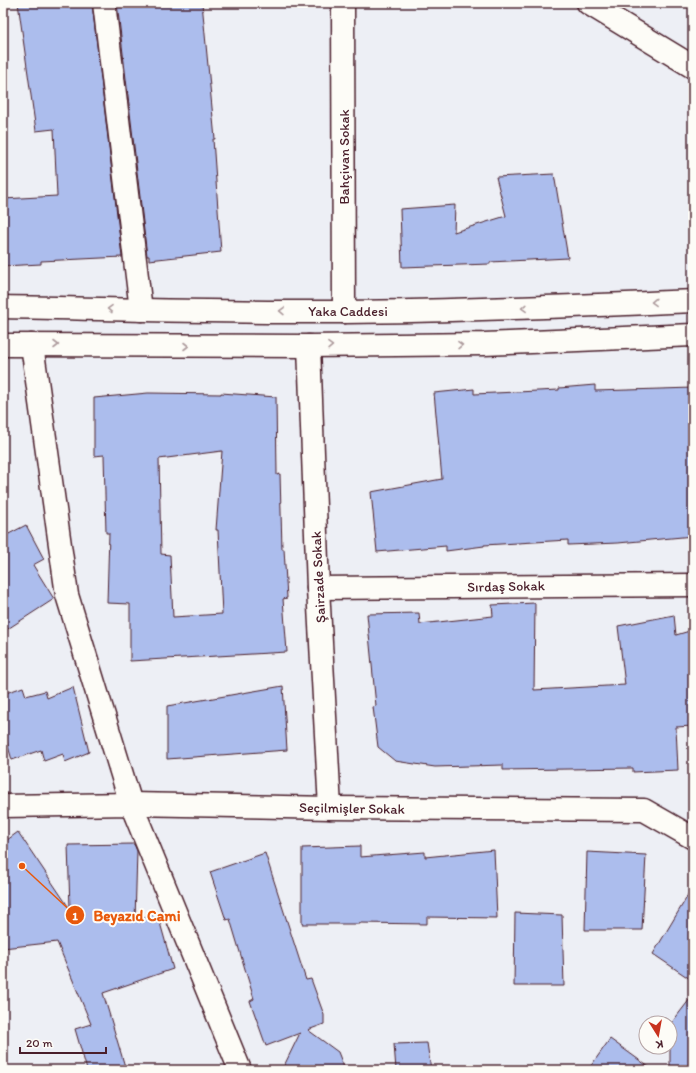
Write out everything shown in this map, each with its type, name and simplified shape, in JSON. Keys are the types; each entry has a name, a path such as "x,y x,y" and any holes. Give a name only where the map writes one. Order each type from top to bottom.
{"street":[{"path":"104,3 141,310"},
{"name":"Bahçivan Sokak","path":"343,3 344,312"},
{"path":"588,3 693,67"},
{"name":"Yaka Caddesi","path":"3,307 344,312 478,310 693,300"},
{"path":"3,344 309,346 484,344 693,335"},
{"path":"32,345 67,595 131,804 240,1070"},
{"name":"Şairzade Sokak","path":"309,346 318,588 330,808"},
{"name":"Sırdaş Sokak","path":"318,588 693,585"},
{"name":"Seçilmişler Sokak","path":"3,806 131,804 330,808 644,810 693,838"}],"building":[{"path":"18,3 92,3 122,257 41,261 41,264 3,266 3,199 57,196 54,129 36,131"},
{"path":"117,3 202,3 215,139 213,139 221,252 149,260 149,256 147,256"},
{"path":"554,174 568,258 490,262 490,264 402,267 400,209 455,205 454,232 506,216 496,177"},
{"path":"595,385 595,391 693,388 693,536 618,543 568,545 568,540 484,545 446,551 446,546 377,552 371,492 442,479 434,393 474,389 474,394 559,390 559,388"},
{"path":"148,393 221,393 276,397 277,475 280,474 282,549 284,549 287,598 283,599 287,652 130,661 130,604 107,603 109,533 106,533 104,455 94,456 94,398","holes":["222,451 216,530 218,530 222,614 173,617 170,555 161,554 159,459"]},
{"path":"26,525 44,559 33,565 54,599 3,632 3,537"},
{"path":"535,603 534,690 625,685 618,626 674,615 676,635 693,630 693,726 676,727 678,770 633,772 633,768 503,770 503,765 435,767 395,761 378,747 373,707 376,706 367,614 419,613 420,624 493,616 492,605"},
{"path":"283,686 287,750 167,759 167,706"},
{"path":"23,687 26,696 45,691 47,698 73,687 89,752 65,762 63,754 44,761 41,750 12,760 3,729 3,694"},
{"path":"18,832 70,909 68,845 134,844 137,851 135,921 157,912 173,969 103,993 126,1070 87,1070 75,1029 91,1024 57,942 3,948 3,843"},
{"path":"360,846 360,857 425,852 425,857 494,850 497,918 427,917 427,924 302,924 302,848"},
{"path":"587,852 646,855 642,930 585,930"},
{"path":"265,853 306,980 311,979 324,1015 324,1024 308,1030 338,1052 345,1070 282,1070 300,1033 266,1046 250,1001 254,999 230,919 226,920 210,872"},
{"path":"693,887 693,981 653,954"},
{"path":"515,913 562,915 564,986 514,986"},
{"path":"693,995 693,1070 670,1070 670,1055 678,1055 678,1015"},
{"path":"610,1039 653,1070 588,1070"},
{"path":"427,1043 431,1070 396,1070 394,1044"}],"place":[{"name":"Beyazıd Cami","path":"22,866"}]}
